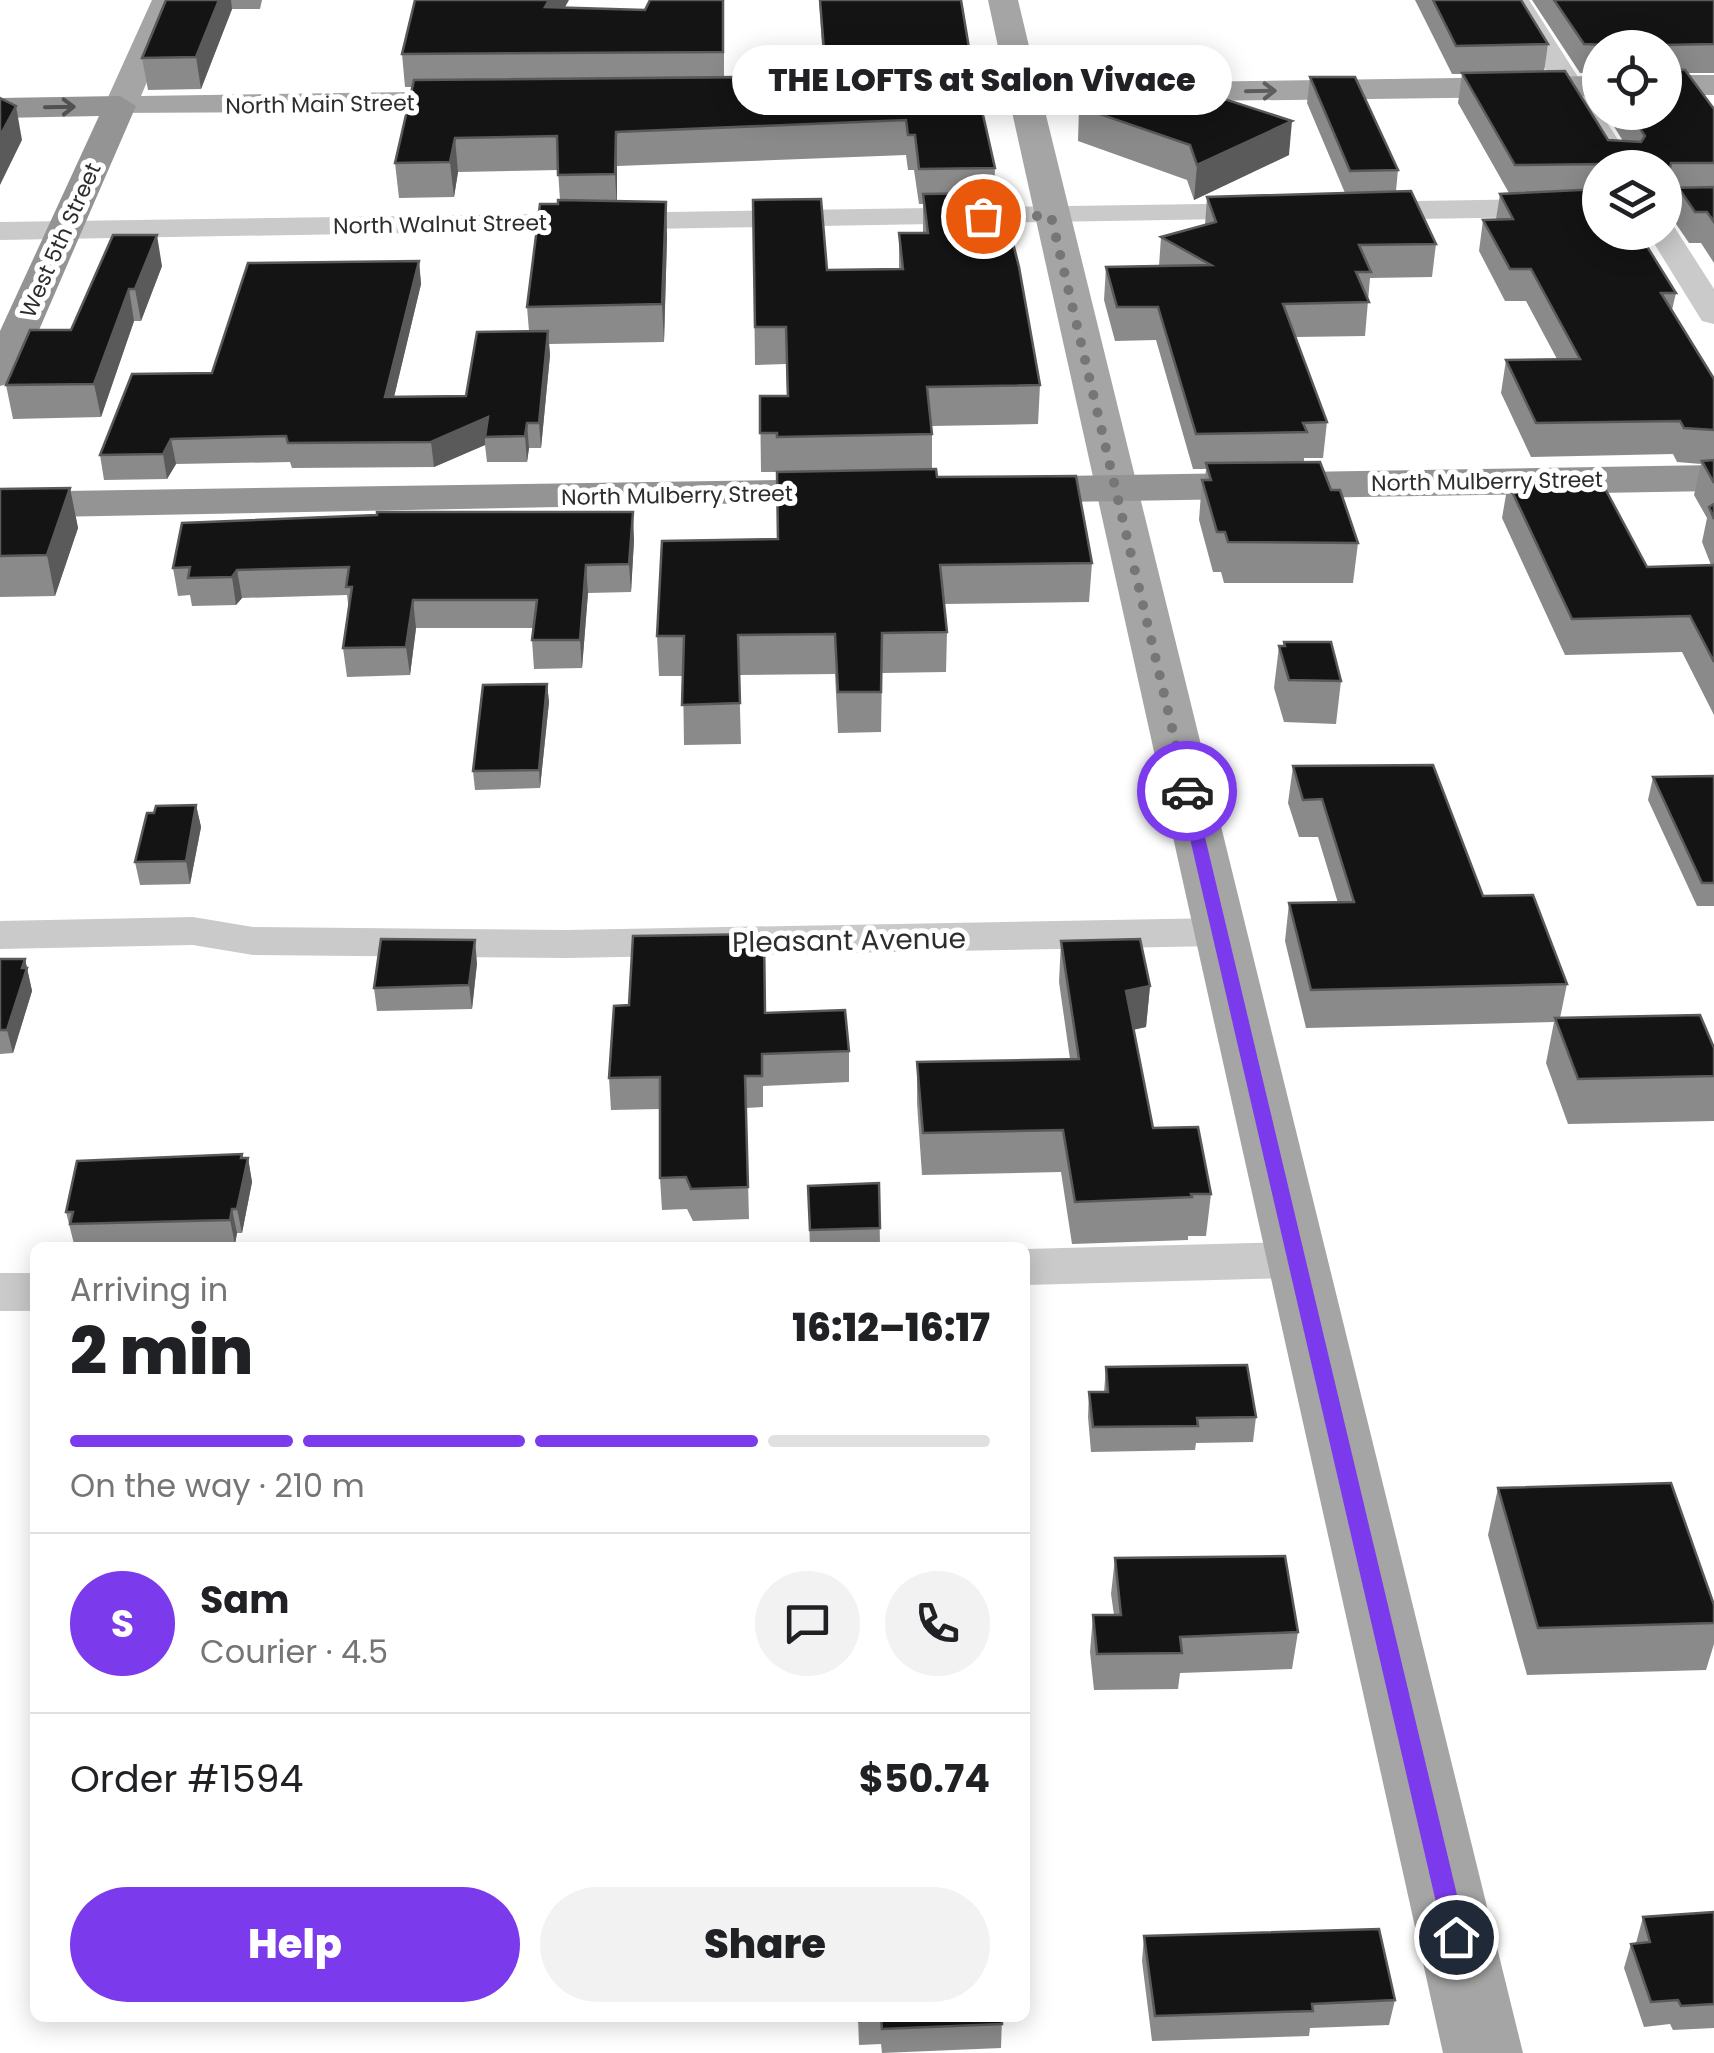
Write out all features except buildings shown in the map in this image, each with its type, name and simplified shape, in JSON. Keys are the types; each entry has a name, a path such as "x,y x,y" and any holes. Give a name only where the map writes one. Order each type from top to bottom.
{"highway":[{"name":"North Main Street","path":"0,108 120,106"},
{"name":"West 5th Street","path":"0,374 120,106"},
{"name":"North Mulberry Street","path":"959,490 1714,478"},
{"name":"North Mulberry Street","path":"0,505 901,491"}],"main road":[{"path":"120,106 167,0"},
{"path":"1003,0 1114,488 1483,2053"},
{"path":"1682,85 1714,84"},
{"path":"874,96 1582,86"},
{"name":"North Main Street","path":"120,106 521,101"}],"street":[{"path":"1516,0 1582,82"},
{"name":"North Walnut Street","path":"0,230 1582,207"},
{"path":"1673,250 1714,314"},
{"name":"Pleasant Avenue","path":"0,935 192,930 253,941 567,944 1219,932"},
{"path":"1030,1267 1296,1260"},
{"path":"0,1292 30,1292"}],"way so far":[{"path":"983,216 1051,216 1187,791"}],"place":[{"name":"THE LOFTS at Salon Vivace","path":"983,216"}],"route":[{"path":"1187,791 1456,1937"}]}
